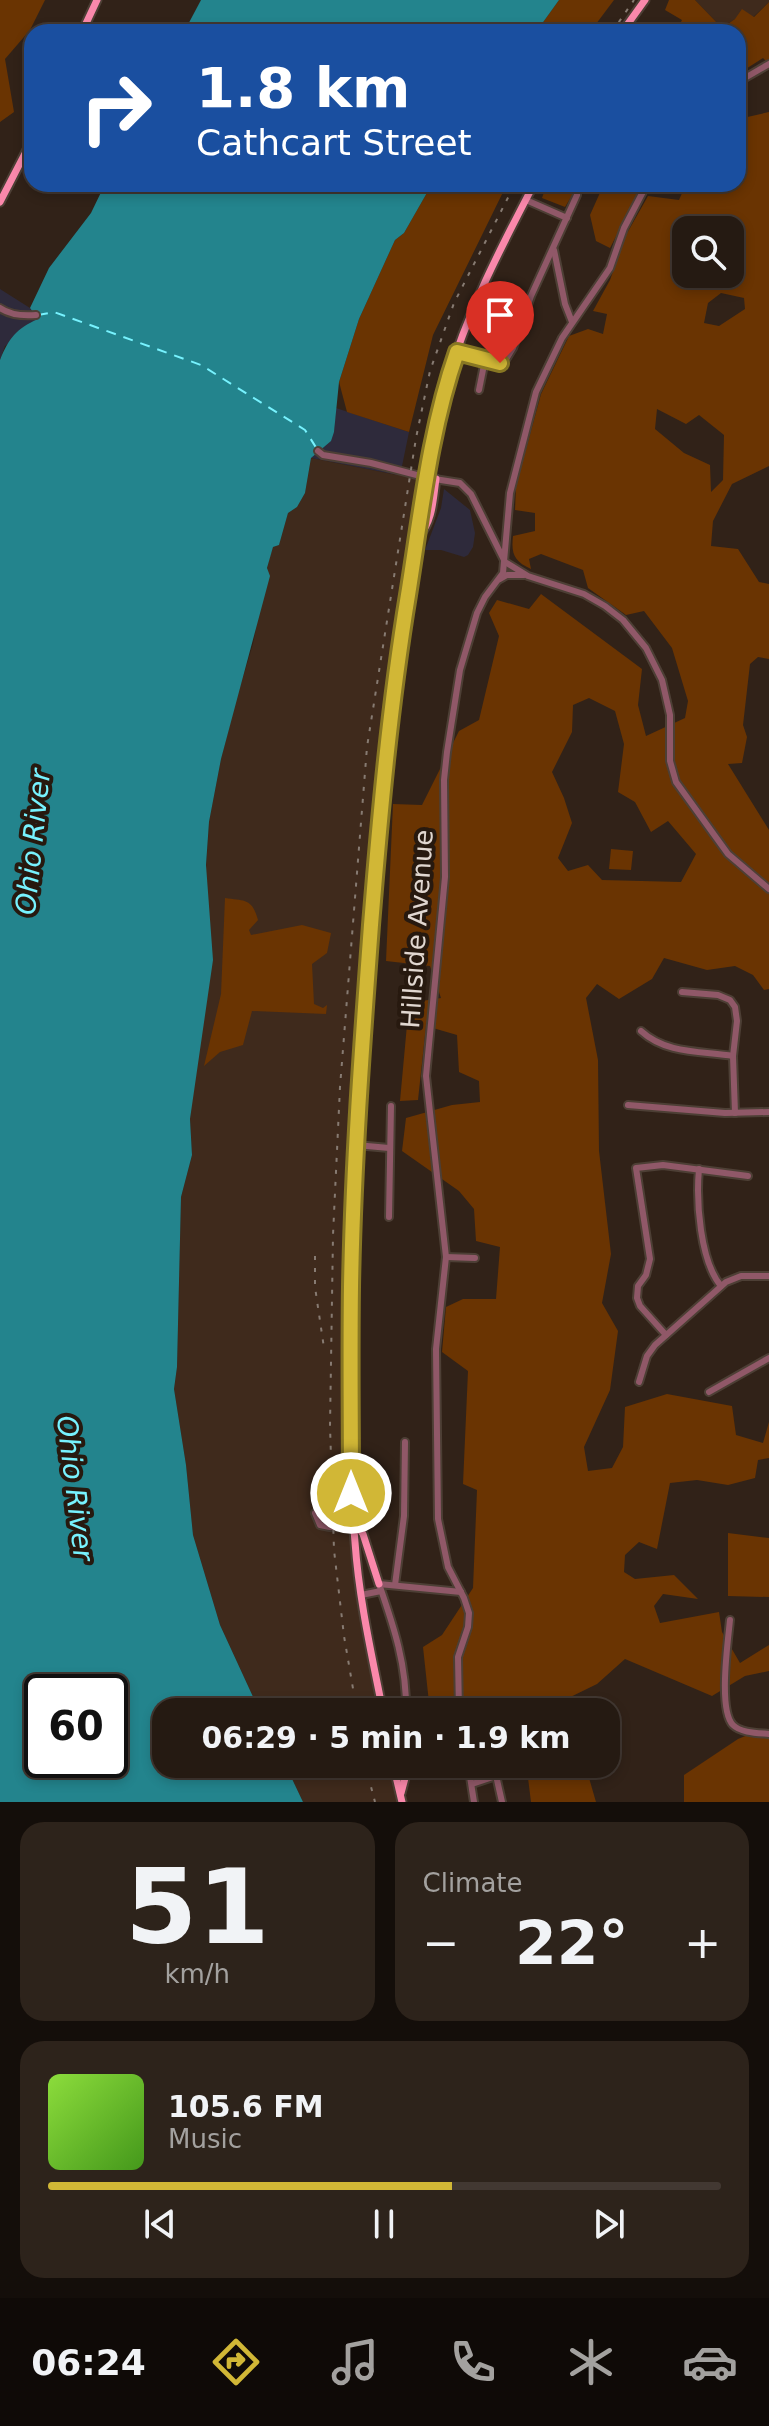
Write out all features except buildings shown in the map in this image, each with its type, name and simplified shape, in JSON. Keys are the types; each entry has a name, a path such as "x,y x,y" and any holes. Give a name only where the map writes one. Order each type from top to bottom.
{"main road":[{"path":"86,24 97,0"},
{"path":"628,24 645,0"},
{"path":"0,202 24,156"},
{"path":"380,1698 361,1595 353,1528 350,1313 362,1034 384,772 417,538 430,519 439,410 487,274 530,192"},
{"path":"353,1528 363,1534 380,1588"},
{"path":"396,1778 401,1798"},
{"path":"401,1798 405,1778"}],"street":[{"path":"746,77 769,64"},
{"name":"Hillside Avenue","path":"459,1698 458,1657 468,1627 469,1613 445,1556 437,1502 436,1349 446,1257 426,1076 445,877 444,780 450,725 460,670 481,604 500,579 505,562 510,493 536,392 572,322 610,268 624,228 643,192"},
{"path":"457,352 500,363 505,361 577,195"},
{"path":"526,200 567,218"},
{"path":"554,250 565,304 572,322"},
{"path":"0,308 24,316 36,315"},
{"path":"479,390 485,360"},
{"path":"318,451 323,455 454,480 466,488 505,562 528,576"},
{"path":"496,544 507,542"},
{"path":"500,579 514,574 570,588 595,599 640,638 658,669 666,691 671,721 670,767 676,782 728,854 769,889"},
{"path":"682,992 718,995 732,1003 737,1021 733,1056 735,1113"},
{"path":"641,1031 667,1047 733,1056"},
{"path":"628,1105 735,1113 769,1112"},
{"path":"389,1217 391,1106"},
{"path":"356,1145 389,1148"},
{"path":"666,1335 640,1306 637,1298 638,1286 646,1275 650,1259 636,1168 657,1165 748,1176"},
{"path":"699,1169 697,1193 707,1258 721,1286"},
{"path":"446,1257 475,1258"},
{"path":"639,1382 647,1356 721,1286 741,1276 769,1276"},
{"path":"709,1392 769,1358"},
{"path":"395,1585 404,1516 405,1442"},
{"path":"315,1513 320,1525 353,1528"},
{"path":"361,1595 395,1585 461,1592"},
{"path":"380,1588 400,1648 406,1698"},
{"path":"730,1620 727,1713 730,1722 739,1729 769,1734"},
{"path":"472,1784 496,1773 502,1802"},
{"path":"471,1778 474,1802"}],"shaded area":[{"path":"0,0 45,0 33,24 24,24 24,37 5,59 14,112 0,122"},
{"path":"559,0 614,0 596,24 542,24"},
{"path":"669,0 695,0 718,24 680,24 682,20 665,10"},
{"path":"695,0 769,0 753,17 718,24"},
{"path":"769,2 769,64 763,58 746,69 746,24 728,24 742,9 754,17"},
{"path":"769,112 769,466 732,484 713,521 711,546 738,549 759,582 769,584 769,659 758,657 750,664 743,725 747,737 742,763 728,764 769,830 769,989 764,990 753,975 735,966 707,970 664,958 652,979 619,999 597,984 586,998 598,1060 599,1151 611,1254 602,1303 618,1331 610,1390 584,1447 588,1471 612,1468 623,1447 625,1407 667,1394 732,1406 736,1435 763,1443 769,1422 769,1458 758,1460 755,1478 728,1485 697,1480 670,1483 657,1549 639,1542 625,1555 624,1572 635,1579 674,1575 698,1599 663,1594 654,1606 660,1623 719,1612 722,1632 740,1663 769,1645 769,1671 745,1676 712,1696 625,1659 597,1684 568,1698 428,1698 423,1647 442,1635 473,1588 477,1490 463,1484 468,1371 442,1352 446,1307 463,1299 496,1299 500,1247 476,1241 474,1209 459,1191 402,1151 406,1118 452,1105 480,1102 479,1081 459,1072 457,1035 426,1026 418,1100 400,1101 409,1003 441,998 430,966 386,961 393,804 422,805 459,731 479,720 499,636 489,613 497,600 529,609 541,594 642,669 638,705 646,736 685,718 688,701 672,648 644,611 626,615 588,588 583,570 541,554 529,559 531,569 517,560 513,552 513,536 535,531 535,513 515,510 516,486 541,394 569,336 588,329 603,334 607,314 593,311 610,280 626,235 648,196 679,200 682,192 746,192 746,117","holes":["721,293 744,298 745,309 719,326 704,323 708,303","657,409 686,424 699,415 724,435 723,480 711,492 710,465 684,453 655,429","589,698 615,711 624,744 618,792 635,802 651,832 668,821 696,854 681,882 602,880 588,865 568,871 558,858 572,823 552,772 572,732 573,705"]},
{"path":"427,192 503,192 433,335 409,432 347,412 339,382 359,319 395,240 404,233"},
{"path":"544,192 574,192 565,207 542,198"},
{"path":"600,192 639,192 610,248 596,241 590,215"},
{"path":"0,289 30,308 39,319 5,346 0,360"},
{"path":"336,408 409,432 401,471 397,475 311,458 334,432"},
{"path":"311,458 428,478 384,772 352,1237 353,1528 381,1698 254,1698 220,1625 193,1535 174,1389 181,1197 192,1155 190,1119 209,822 221,759 253,644 269,559 273,547 279,545 288,513 297,507 305,493"},
{"path":"444,489 470,510 475,533 473,547 464,557 441,550 425,550 441,508"},
{"path":"611,849 633,851 631,870 609,869"},
{"path":"225,898 243,900 253,908 258,920 249,930 251,935 302,925 331,933 327,953 312,964 314,1004 323,1008 327,1005 326,1014 252,1011 243,1045 220,1052 204,1066 221,994"},
{"path":"728,1533 769,1538 769,1597 728,1596"},
{"path":"755,1732 769,1734 769,1802 684,1802 684,1775 738,1739"},
{"path":"292,1778 396,1778 402,1802 303,1802"},
{"path":"528,1778 589,1778 596,1802 531,1802"}],"water":[{"path":"201,0 559,0 542,24 188,24"},
{"name":"Ohio River","path":"101,192 427,192 404,233 395,240 359,319 339,382 331,441 311,458 305,493 297,507 288,513 279,545 273,547 267,568 270,576 221,759 209,822 206,865 213,960 190,1119 192,1155 181,1197 174,1389 193,1535 220,1625 254,1698 152,1698 152,1778 292,1778 303,1802 0,1802 0,360 14,335 38,319 30,308 49,268 91,213"}],"ferry route":[{"path":"38,315 54,312 201,365 305,430 317,449"}],"railway":[{"path":"618,24 634,0"},
{"path":"355,1698 334,1550 330,1426 333,1235 340,1087 367,747 416,438 430,371 454,303 511,192"},
{"path":"315,1256 315,1287 324,1348"},
{"path":"369,1778 375,1802"}],"route":[{"path":"351,1493 350,1313 362,1034 384,772 397,665 435,431 452,366 457,352 500,363"}]}
